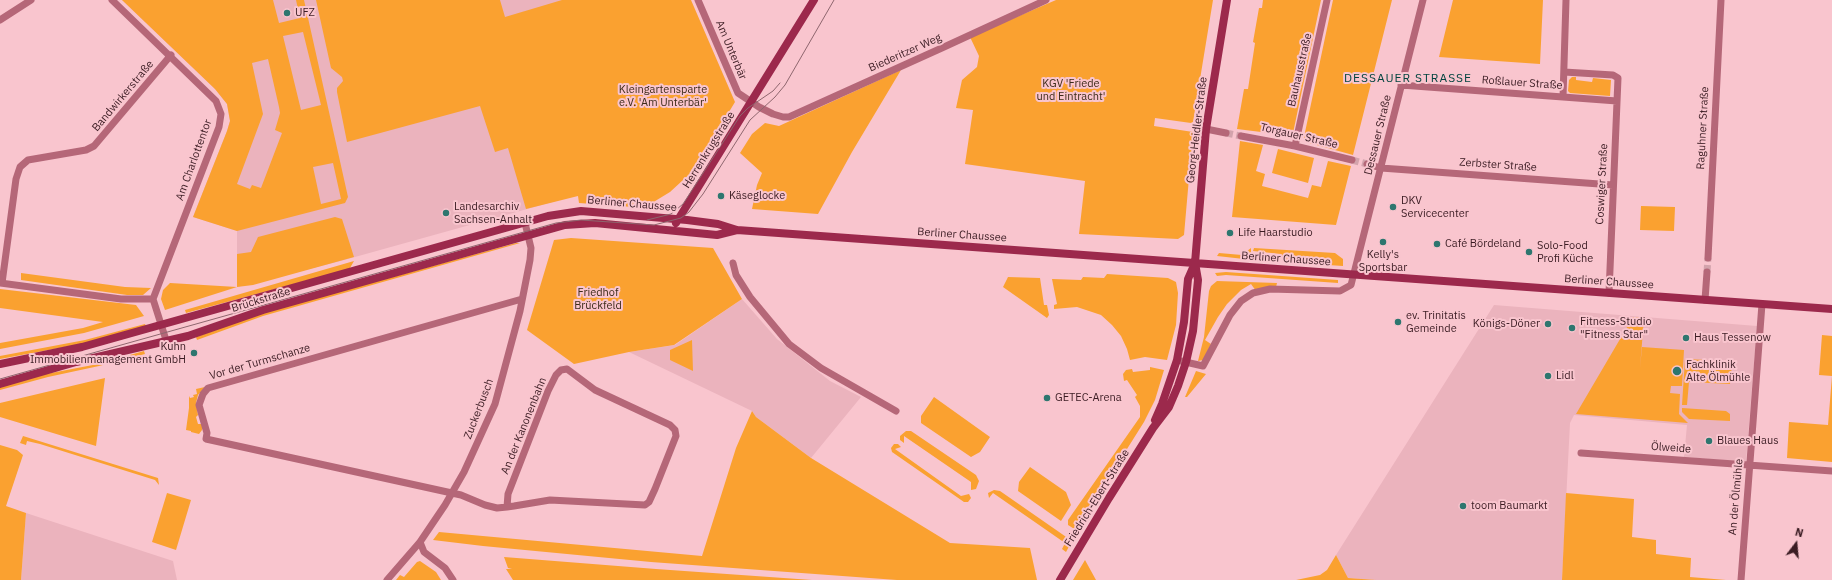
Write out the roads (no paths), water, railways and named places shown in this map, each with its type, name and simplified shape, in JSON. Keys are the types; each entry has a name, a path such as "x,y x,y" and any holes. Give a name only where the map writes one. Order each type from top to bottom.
{"main road":[{"name":"Herrenkrugstraße","path":"674,230 677,219 751,103 814,0"},
{"name":"Georg-Heidler-Straße","path":"1195,263 1206,129 1227,0"},
{"name":"Berliner Chaussee","path":"525,223 558,214 581,211 677,219 718,224 737,230 1832,309"},
{"name":"Brückstraße","path":"0,364 82,347 525,223"},
{"name":"Berliner Chaussee","path":"528,235 565,225 582,223 717,235 737,230"},
{"name":"Brückstraße","path":"0,384 76,362 208,330 263,310 528,235"},
{"name":"Friedrich-Ebert-Straße","path":"1153,428 1177,360 1184,329 1188,280 1195,263"},
{"name":"Friedrich-Ebert-Straße","path":"1060,580 1083,540 1153,428 1172,401 1186,362 1193,331 1198,280 1195,263"}],"street":[{"path":"0,20 31,0"},
{"name":"Am Charlottentor","path":"112,0 171,55 218,103 222,117 220,128 153,299"},
{"name":"Am Unterbär","path":"698,0 738,93 751,103"},
{"name":"Biederitzer Weg","path":"751,103 773,114 782,117 789,116 1046,0"},
{"name":"Bauhausstraße","path":"1295,146 1327,0"},
{"name":"Dessauer Straße","path":"1355,275 1423,0"},
{"path":"1563,97 1566,0"},
{"name":"Raguhner Straße","path":"1708,258 1721,0"},
{"name":"Bandwirkerstraße","path":"1,283 16,179 20,166 28,160 35,158 86,150 94,146 171,55"},
{"name":"Roßlauer Straße","path":"1564,72 1617,77"},
{"name":"Coswiger Straße","path":"1609,293 1617,77"},
{"name":"Roßlauer Straße","path":"1401,85 1617,101"},
{"path":"1206,129 1226,133"},
{"name":"Torgauer Straße","path":"1241,136 1295,146 1352,160"},
{"path":"1367,164 1381,168"},
{"name":"Zerbster Straße","path":"1381,168 1613,185"},
{"name":"Zuckerbusch","path":"387,580 420,542 452,493 474,452 495,404 522,299 531,251 525,223"},
{"path":"733,263 736,275 750,297 789,344 817,365 896,411"},
{"path":"1705,300 1707,272"},
{"path":"1177,360 1203,366 1230,314 1241,301 1248,296 1270,289 1340,291 1351,285 1355,275"},
{"path":"1,283 121,299 153,299 166,340"},
{"name":"Vor der Turmschanze","path":"452,493 206,439 208,433 200,410 203,394 208,388 522,299"},
{"name":"An der Ölmühle","path":"1741,576 1762,304"},
{"name":"An der Kanonenbahn","path":"452,493 462,495 497,508 507,507 550,500 645,505 649,502 655,489 676,436 675,430 670,425 596,390 568,369 561,370 556,375 548,391 508,494 507,507"},
{"name":"Ölweide","path":"1581,453 1832,471"},
{"path":"420,542 424,552 445,568 453,580"}],"tunnel":[{"path":"1226,133 1241,136"},
{"path":"1352,160 1367,164"},
{"path":"1707,272 1708,258"}],"tram line":[{"path":"0,379 556,223 581,220 654,225 681,218 689,212 703,194 750,120 775,97 785,85 834,0"},
{"path":"647,220 671,214 683,204 740,116 748,108 773,91 780,83"}],"place":[{"name":"UFZ","path":"287,13"},
{"name":"Käseglocke","path":"721,196"},
{"name":"DKV Servicecenter","path":"1393,207"},
{"name":"Landesarchiv Sachsen-Anhalt","path":"446,213"},
{"name":"Life Haarstudio","path":"1230,233"},
{"name":"Kelly's Sportsbar","path":"1383,242"},
{"name":"Café Bördeland","path":"1437,244"},
{"name":"Solo-Food Profi Küche","path":"1529,252"},
{"name":"ev. Trinitatis Gemeinde","path":"1398,322"},
{"name":"Königs-Döner","path":"1548,324"},
{"name":"Fitness-Studio \"Fitness Star\"","path":"1572,328"},
{"name":"Haus Tessenow","path":"1686,338"},
{"name":"Kuhn Immobilienmanagement GmbH","path":"194,353"},
{"name":"Fachklinik Alte Ölmühle","path":"1677,371"},
{"name":"Lidl","path":"1548,376"},
{"name":"GETEC-Arena","path":"1047,398"},
{"name":"Blaues Haus","path":"1709,441"},
{"name":"toom Baumarkt","path":"1463,506"}],"district":[{"name":"DESSAUER STRASSE","path":"1408,79"}],"park label":[{"name":"KGV 'Friede und Eintracht'","path":"1071,90"},
{"name":"Kleingartensparte e.V. 'Am Unterbär'","path":"663,96"},
{"name":"Friedhof Brückfeld","path":"598,299"}]}
